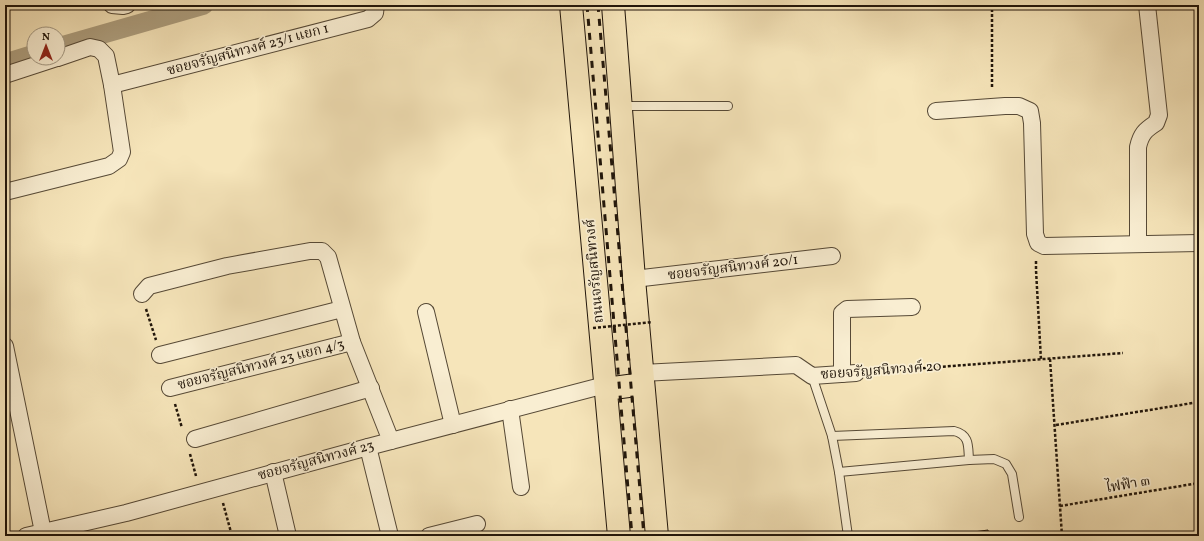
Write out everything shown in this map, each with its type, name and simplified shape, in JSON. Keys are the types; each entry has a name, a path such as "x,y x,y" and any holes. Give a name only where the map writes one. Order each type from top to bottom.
{"main road":[{"name":"ถนนจรัญสนิทวงศ์","path":"571,5 619,536"},
{"path":"613,5 634,279 657,536"},
{"path":"606,387 643,378"}],"street":[{"path":"112,5 127,5"},
{"name":"ซอยจรัญสนิทวงศ์ 23/1 แยก 1","path":"112,85 368,19 374,13 376,5"},
{"path":"1138,244 1138,147 1141,136 1149,128 1156,124 1158,115 1147,5"},
{"path":"5,192 109,166 119,159 122,152 106,56 99,49 90,48 66,56"},
{"path":"5,75 33,66"},
{"path":"936,111 1019,106 1030,111 1032,123 1035,234 1038,243 1044,246 1199,243"},
{"path":"142,294 149,286 227,266 310,251 322,251 328,257 352,342 391,441"},
{"name":"ซอยจรัญสนิทวงศ์ 20/1","path":"634,279 832,256"},
{"path":"849,373 842,313 847,309 912,307"},
{"path":"160,355 342,309"},
{"path":"426,312 453,425"},
{"name":"ซอยจรัญสนิทวงศ์ 23 แยก 4/3","path":"170,388 352,342"},
{"path":"5,346 43,532"},
{"name":"ซอยจรัญสนิทวงศ์ 20","path":"643,378 796,365 812,376 849,373"},
{"name":"ซอยจรัญสนิทวงศ์ 23","path":"26,536 126,513 272,472 510,409 606,387"},
{"path":"195,439 371,388"},
{"path":"510,409 521,487"},
{"path":"368,447 390,536"},
{"path":"272,472 288,536"},
{"path":"429,536 477,524"}],"lane":[{"path":"620,106 728,106"},
{"path":"812,376 832,436 839,472 848,536"},
{"path":"832,436 954,431 962,433 967,440 969,460"},
{"path":"839,472 994,459 1006,464 1012,474 1019,517"}],"path":[{"path":"992,5 992,87"},
{"path":"1038,243 1036,270 1041,360"},
{"path":"593,328 652,322"},
{"name":"ซอยจรัญสนิทวงศ์ 20","path":"849,373 1123,353"},
{"path":"1050,359 1056,425 1062,536"},
{"path":"1056,425 1199,402"},
{"name":"ไฟฟ้า ๓","path":"1060,506 1199,482"},
{"path":"218,487 232,536"}],"building":[{"path":"988,530 989,536 945,536"}],"waterway":[{"path":"66,45 204,5"},
{"path":"5,63 26,56"}],"railway":[{"path":"587,5 632,536"},
{"path":"598,5 644,536"}]}
